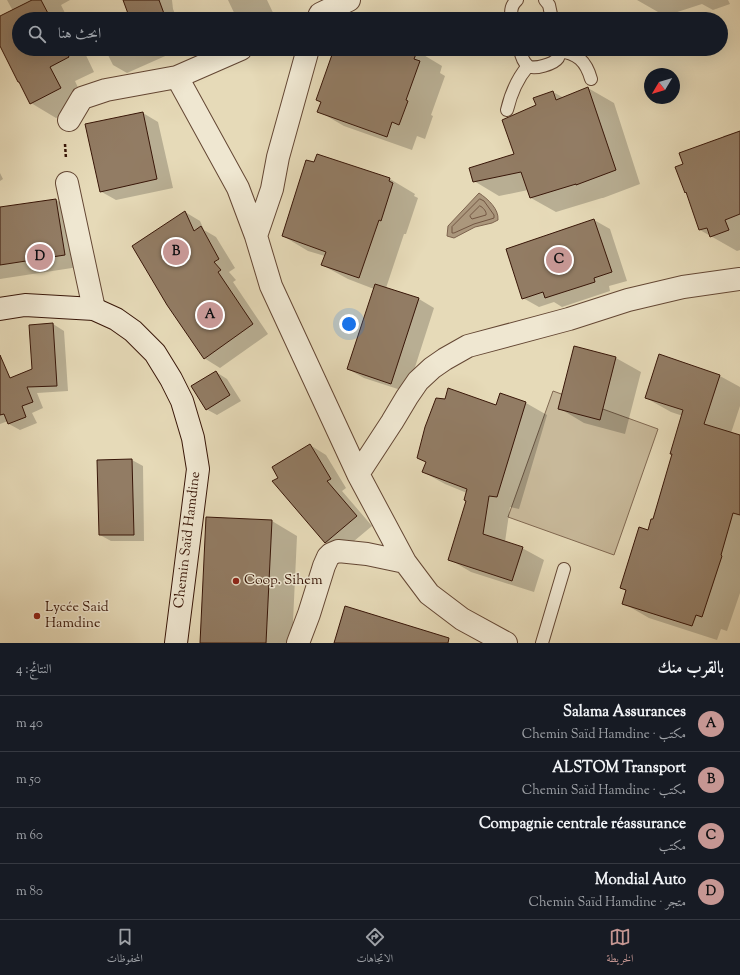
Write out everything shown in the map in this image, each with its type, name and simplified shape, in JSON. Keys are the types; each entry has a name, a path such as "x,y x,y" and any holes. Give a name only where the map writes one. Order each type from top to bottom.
{"street":[{"path":"325,12 348,0"},
{"path":"69,120 82,98 106,90 177,77 225,56"},
{"path":"256,236 272,189 278,157 306,56"},
{"path":"177,77 238,188 256,236 271,286 358,474 405,562 429,594 462,619 506,643"},
{"path":"67,183 94,309"},
{"path":"358,474 418,381 432,368 468,346 569,319 628,300 683,287 740,280"},
{"name":"Chemin Saïd Hamdine","path":"0,309 25,305 94,309 116,319 133,331 155,353 171,380 182,401 193,438 198,469 176,643"},
{"path":"298,643 324,566 331,554 342,551 367,554 405,562"}],"lane":[{"path":"511,12 512,6 517,0"},
{"path":"545,0 549,5 550,12"},
{"path":"522,56 524,62 528,66 534,68 552,63 557,60 559,56"},
{"path":"576,56 584,62 589,70 591,79"},
{"path":"507,110 514,86 520,75 528,66"},
{"path":"542,643 564,569"}],"path":[{"path":"67,183 65,141 69,120"}],"shaded area":[{"path":"553,391 658,429 614,555 508,517"}],"water":[{"path":"479,193 495,208 498,220 475,227 454,238 447,236 448,226"}],"building":[{"path":"32,0 41,0 47,12 12,12 12,56 68,56 50,67 61,88 30,104 0,46 0,16"},
{"path":"123,0 159,0 163,12 127,12"},
{"path":"332,56 415,56 414,59 420,61 399,125 392,122 387,137 317,112 321,102 316,100"},
{"path":"588,87 616,170 576,185 530,198 521,172 473,182 469,168 514,154 502,120 536,105 533,98 553,91 556,100"},
{"path":"143,112 157,179 100,192 85,124"},
{"path":"740,131 740,214 725,220 729,230 710,237 707,228 699,230 686,192 685,193 675,167 683,164 679,153"},
{"path":"317,154 390,178 389,181 393,183 381,221 379,220 359,278 321,265 326,252 282,236 306,160 314,162"},
{"path":"56,199 65,255 0,265 0,207"},
{"path":"185,211 194,231 201,226 219,259 214,262 221,270 218,272 253,324 204,359 167,305 132,246"},
{"path":"594,219 612,272 594,278 595,282 545,298 543,292 522,299 506,249"},
{"path":"375,284 419,298 391,384 347,369"},
{"path":"53,323 57,386 27,387 33,402 22,406 26,417 8,424 4,414 0,415 0,355 10,378 32,369 29,325"},
{"path":"574,346 616,357 600,420 558,409"},
{"path":"659,354 720,375 704,424 740,435 740,515 733,513 721,555 722,556 702,617 696,615 692,626 622,604 626,590 620,588 639,527 648,530 651,519 653,519 683,410 645,398"},
{"path":"216,371 230,395 206,410 191,386"},
{"path":"448,388 496,405 500,393 526,402 497,497 489,496 483,534 523,547 512,581 448,560 466,501 464,500 467,489 422,472 426,462 417,458 425,427 436,398 445,399"},
{"path":"310,444 331,479 327,481 357,516 325,543 272,481 278,478 272,467"},
{"path":"132,459 134,535 99,535 97,460"},
{"name":"Coop. Sihem","path":"206,517 272,520 266,643 200,643"},
{"path":"345,606 449,638 448,643 334,643"}],"place":[{"name":"ALSTOM Transport","path":"176,252"},
{"name":"Mondial Auto","path":"40,257"},
{"name":"Compagnie centrale réassurance","path":"559,260"},
{"name":"Salama Assurances","path":"210,315"},
{"name":"Coop. Sihem","path":"236,581"},
{"name":"Lycée Said Hamdine","path":"37,616"}]}
